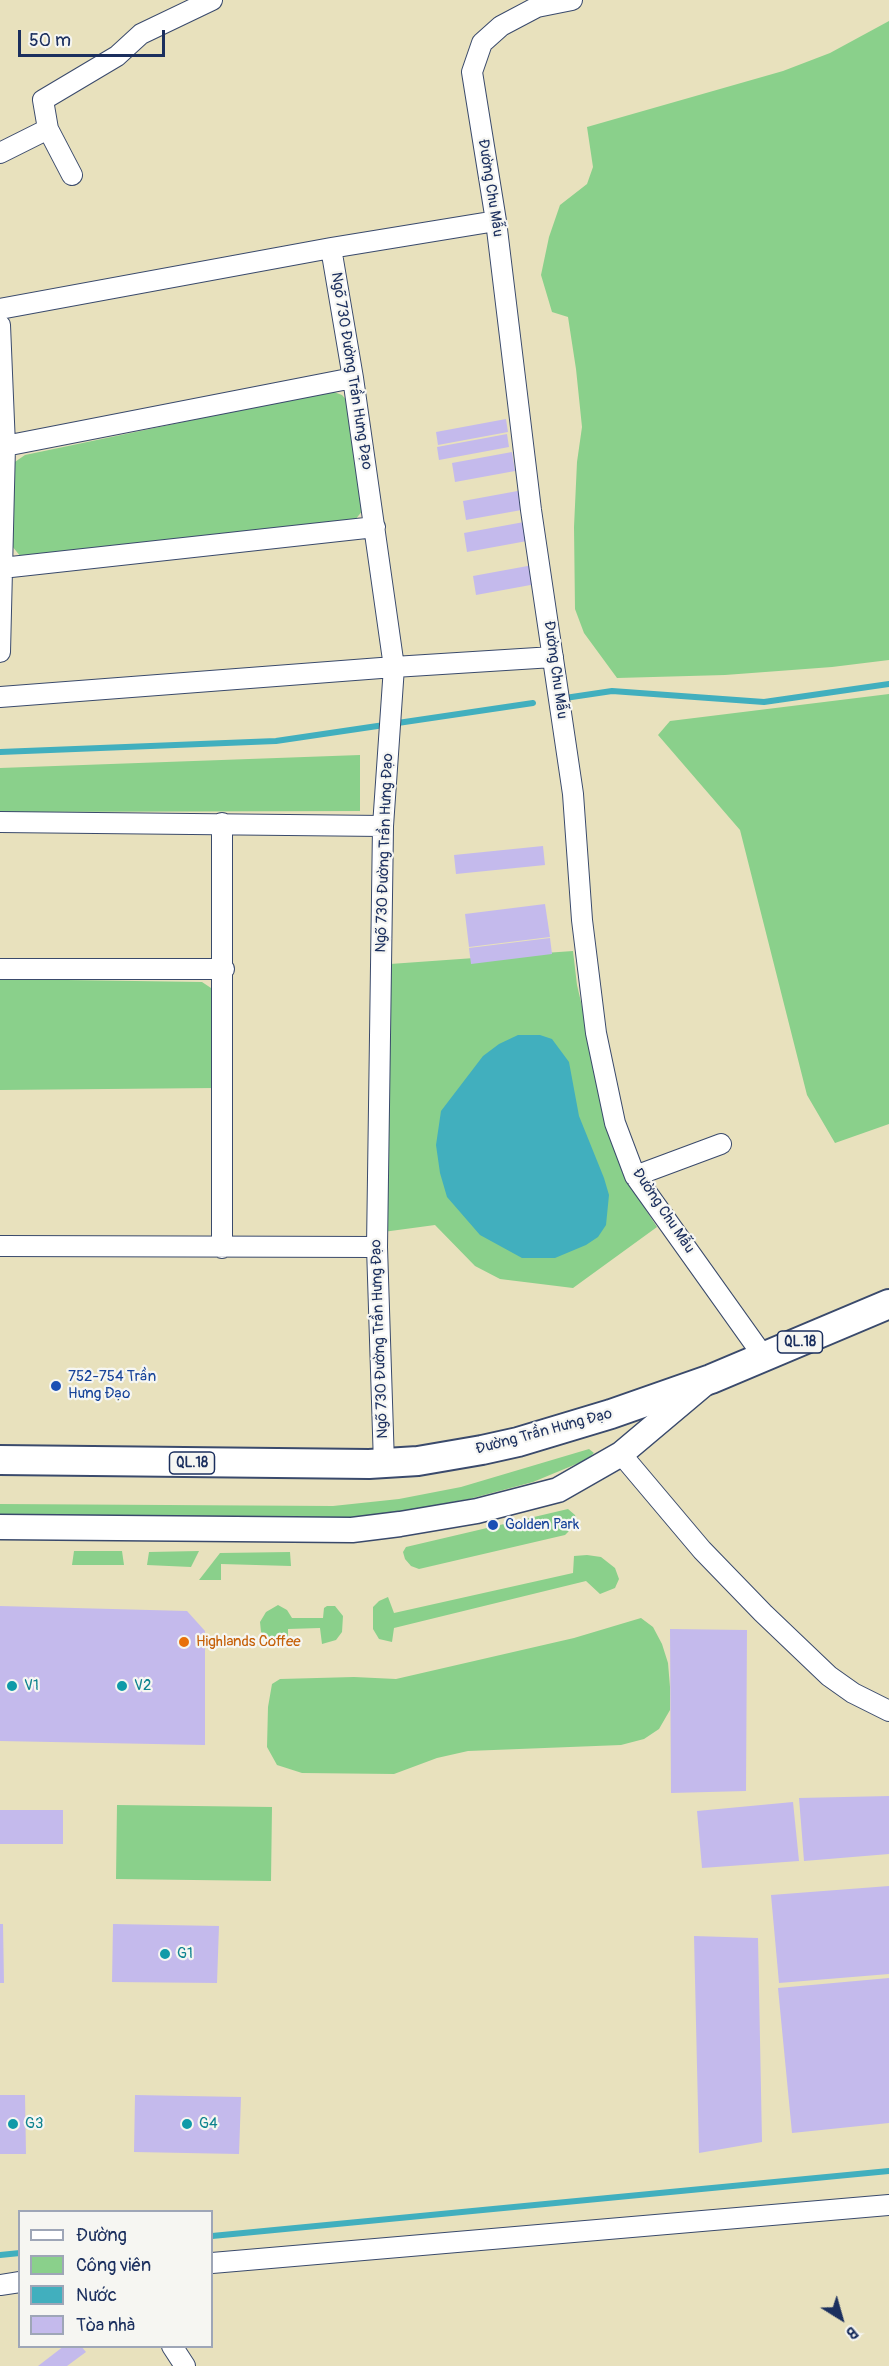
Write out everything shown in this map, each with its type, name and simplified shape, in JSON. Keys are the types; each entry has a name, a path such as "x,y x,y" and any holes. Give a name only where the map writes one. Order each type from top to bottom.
{"highway":[{"name":"Đường Trần Hưng Đạo","path":"0,1460 384,1464 418,1461 518,1442 611,1414 711,1378 889,1304"}],"main road":[{"path":"0,1527 352,1530 391,1526 477,1510 558,1490 621,1454 711,1378"}],"street":[{"path":"72,175 48,129 43,100 117,57 141,34 212,0"},
{"name":"Đường Chu Mẫu","path":"572,0 536,3 501,26 482,43 472,72 496,220 531,510 573,794 582,920 596,1033 615,1123 635,1176 764,1357"},
{"path":"0,153 48,129"},
{"path":"0,309 496,220"},
{"name":"Ngõ 730 Đường Trần Hưng Đạo","path":"331,248 375,527 393,676 383,826 377,1247 384,1464"},
{"path":"0,325 5,446 0,652"},
{"path":"5,446 353,378"},
{"path":"2,568 375,527"},
{"path":"0,697 393,676 554,657"},
{"path":"0,822 383,826"},
{"path":"222,823 224,969 222,1248"},
{"path":"0,969 224,969"},
{"path":"635,1176 721,1144"},
{"path":"0,1246 377,1247"},
{"path":"621,1454 702,1550 763,1613 830,1676 853,1693 889,1711"},
{"path":"213,2263 889,2205"},
{"path":"0,2285 18,2282"},
{"path":"173,2348 185,2366"}],"green space":[{"path":"889,21 889,660 725,675 617,678 584,633 575,609 574,527 577,462 582,427 568,317 552,312 541,275 549,237 560,205 587,184 593,167 587,127 783,71 830,53"},
{"path":"334,392 342,395 350,404 367,505 355,520 21,557 12,546 9,466 25,455"},
{"path":"889,694 889,1124 835,1143 807,1095 740,830 658,735 670,721"},
{"path":"360,755 360,811 0,812 0,768"},
{"path":"573,951 577,985 615,1148 629,1184 657,1227 573,1288 500,1279 475,1266 435,1225 383,1232 390,964"},
{"path":"0,979 202,982 214,990 215,1088 0,1090"},
{"path":"589,1449 594,1453 586,1460 533,1482 469,1499 379,1515 315,1520 0,1520 0,1504 333,1506 399,1499 461,1487"},
{"path":"568,1509 575,1515 577,1523 565,1535 419,1569 411,1566 403,1552 406,1547"},
{"path":"74,1551 122,1551 124,1565 72,1565"},
{"path":"199,1551 191,1567 147,1565 149,1552"},
{"path":"290,1552 291,1566 221,1564 221,1580 199,1580 220,1553"},
{"path":"574,1556 601,1557 615,1568 619,1579 615,1588 600,1594 586,1581 394,1628 392,1642 379,1639 373,1629 373,1607 388,1597 394,1613 573,1573"},
{"path":"278,1605 287,1610 292,1618 323,1618 324,1608 335,1606 343,1616 342,1632 336,1640 322,1644 320,1628 288,1629 288,1636 282,1644 274,1642 261,1632 260,1622 266,1612"},
{"path":"641,1618 653,1627 662,1644 668,1663 670,1687 670,1710 659,1729 644,1739 621,1745 468,1751 437,1758 394,1774 302,1773 277,1765 267,1747 268,1707 272,1684 280,1679 354,1677 396,1679 574,1638"},
{"path":"117,1805 272,1807 271,1881 116,1879"}],"water":[{"path":"518,1035 540,1035 552,1039 569,1062 579,1116 609,1195 606,1225 598,1237 586,1245 555,1258 522,1258 480,1235 447,1197 440,1173 436,1145 441,1111 483,1056 499,1044"}],"building":[{"path":"506,419 508,432 438,445 436,432"},
{"path":"507,434 509,447 439,460 437,447"},
{"path":"512,452 515,471 455,482 452,463"},
{"path":"523,490 527,509 466,520 463,501"},
{"path":"524,522 527,541 467,552 464,533"},
{"path":"533,565 536,584 476,595 473,576"},
{"path":"543,846 545,865 456,874 454,855"},
{"path":"545,904 550,937 469,947 465,914"},
{"path":"550,938 552,954 471,964 469,948"},
{"path":"0,1606 187,1611 205,1631 205,1745 0,1741"},
{"path":"670,1629 747,1630 746,1791 671,1793"},
{"path":"889,1796 889,1854 804,1861 799,1798"},
{"path":"793,1802 799,1861 702,1868 697,1811"},
{"path":"0,1810 63,1810 63,1844 0,1844"},
{"path":"889,1886 889,1974 779,1983 771,1895"},
{"path":"0,1924 3,1924 4,1983 0,1983"},
{"name":"G1","path":"113,1924 219,1926 217,1983 112,1982"},
{"path":"694,1936 758,1938 762,2142 699,2153"},
{"path":"889,1978 889,2123 792,2133 778,1988"},
{"name":"G3","path":"0,2095 25,2095 26,2154 0,2154"},
{"name":"G4","path":"135,2095 241,2097 239,2154 134,2152"},
{"path":"61,2348 83,2348 86,2352 67,2366 38,2366"}],"waterway":[{"path":"565,698 612,691 764,702 889,684"},
{"path":"0,752 276,741 533,703"},
{"path":"213,2236 889,2171"},
{"path":"0,2255 18,2253"}],"place":[{"name":"752-754 Trần Hưng Đạo","path":"56,1386"},
{"name":"Golden Park","path":"493,1525"},
{"name":"Highlands Coffee","path":"184,1642"},
{"name":"V1","path":"12,1686"},
{"name":"V2","path":"122,1686"},
{"name":"G1","path":"165,1954"},
{"name":"G3","path":"13,2124"},
{"name":"G4","path":"187,2124"}]}
